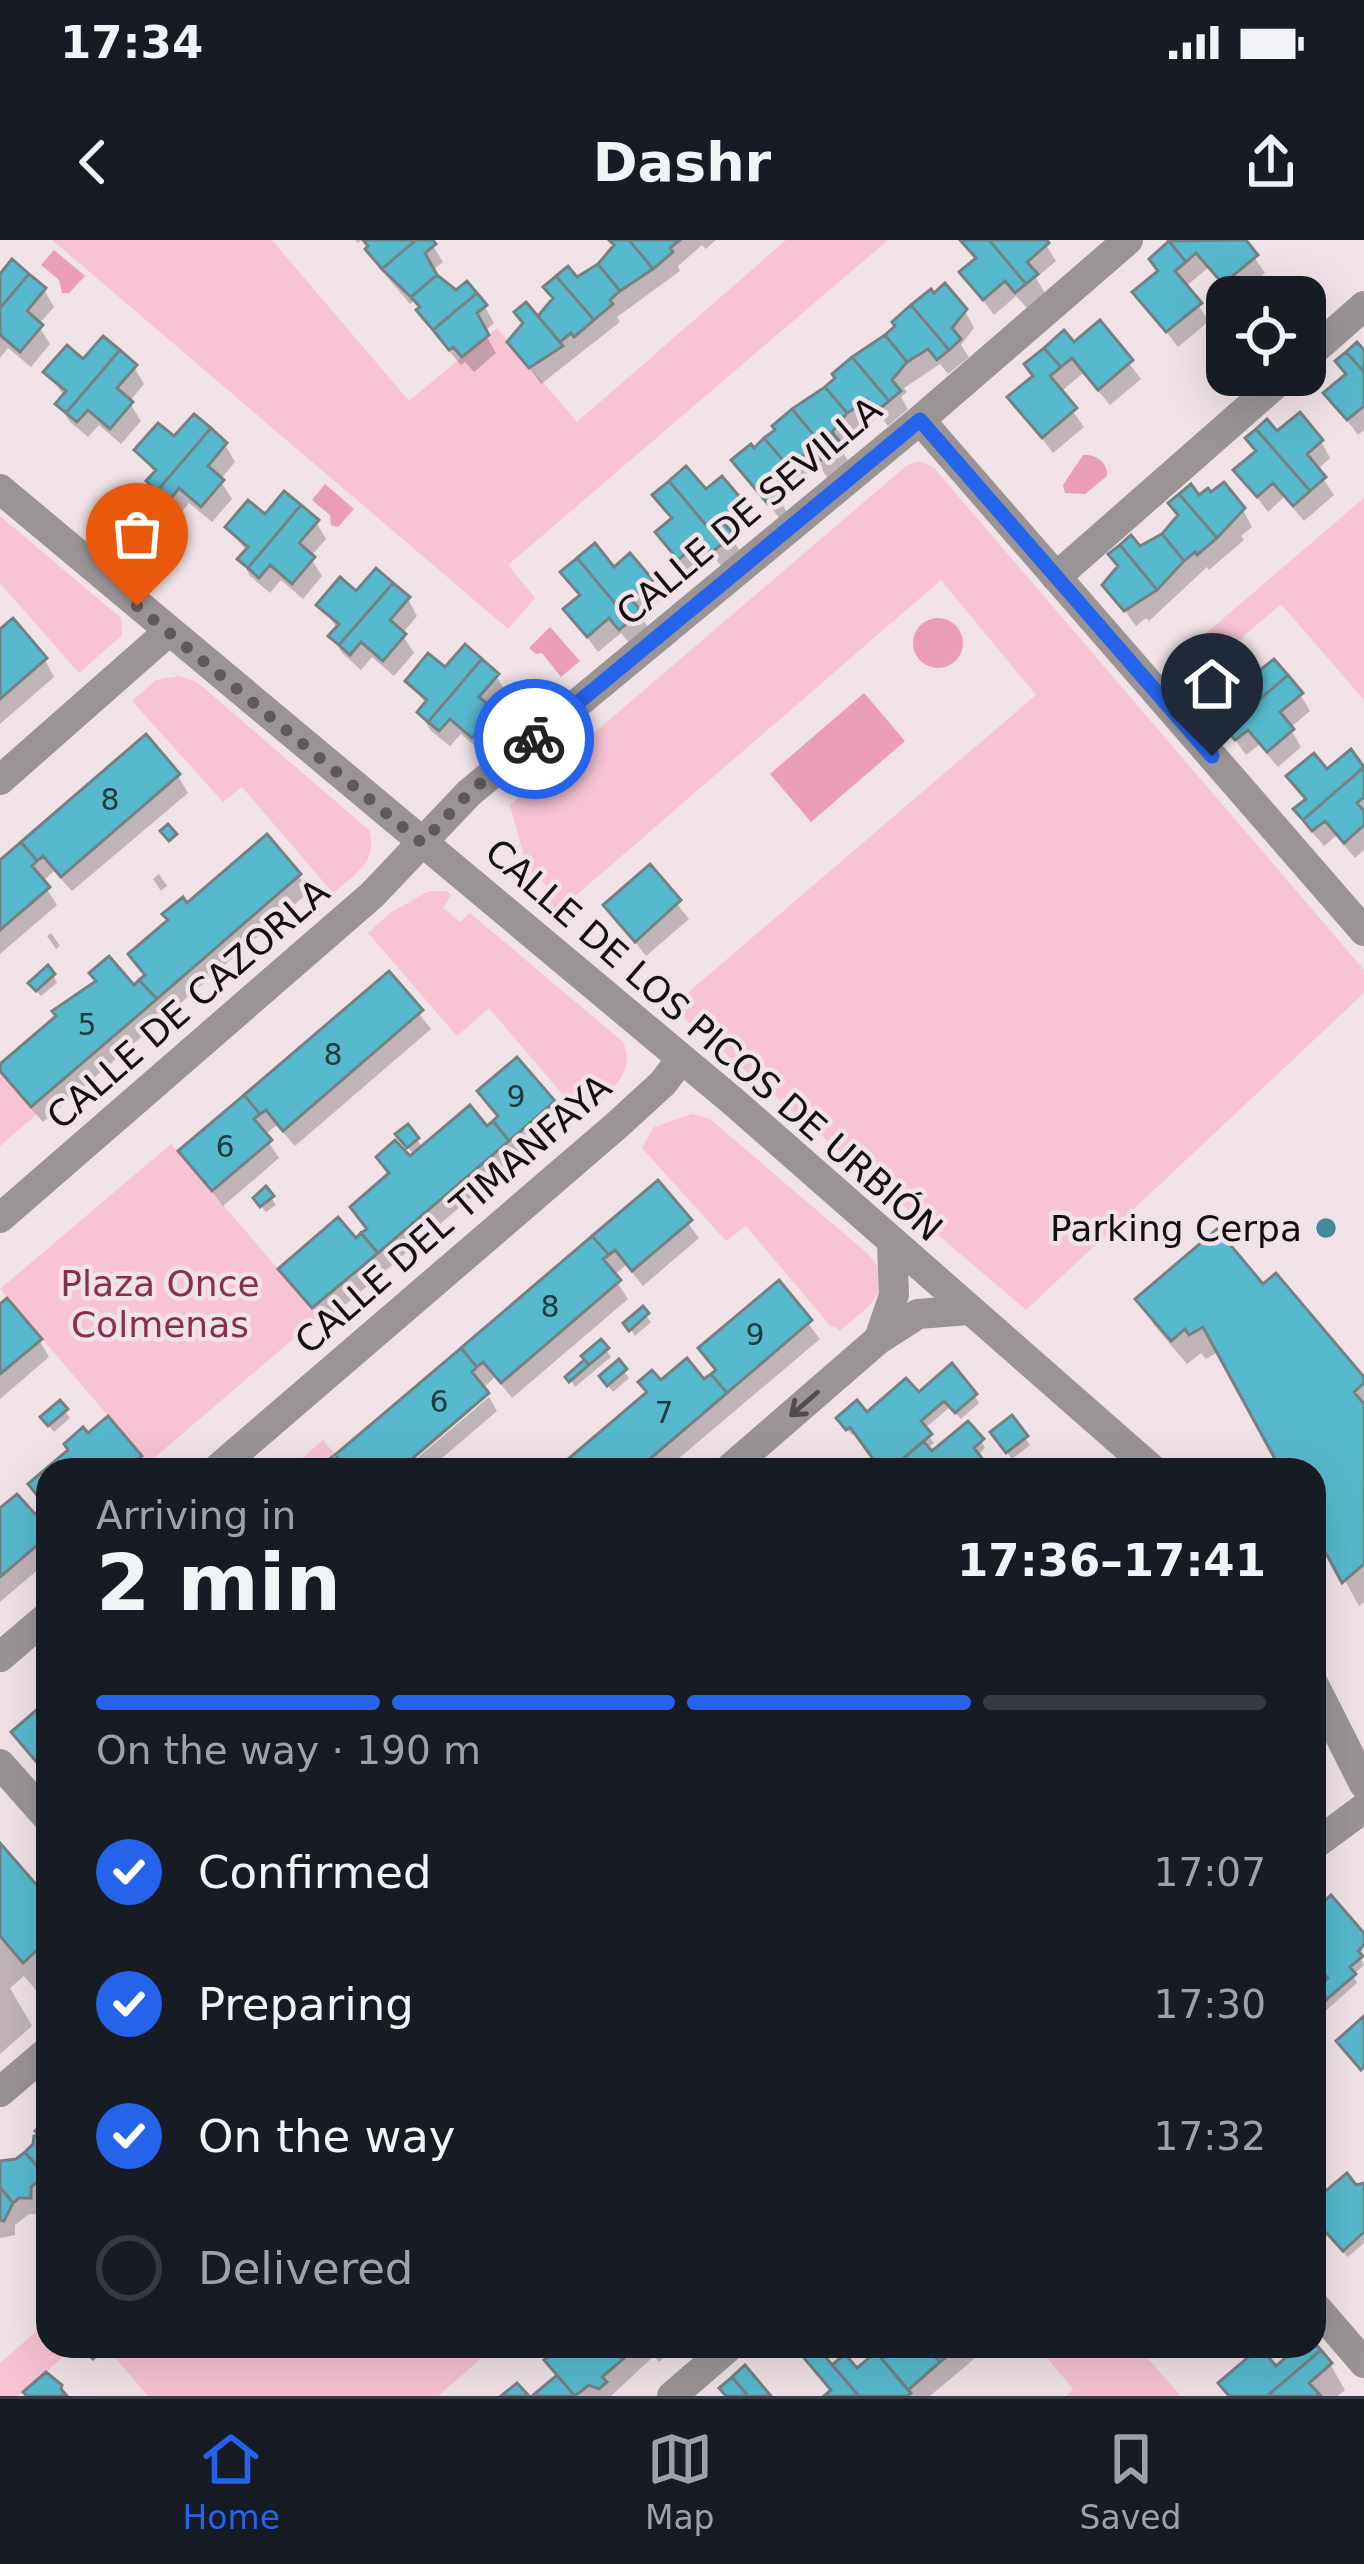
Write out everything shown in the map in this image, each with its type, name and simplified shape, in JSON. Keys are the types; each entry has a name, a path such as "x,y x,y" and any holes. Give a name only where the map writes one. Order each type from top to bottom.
{"street":[{"name":"CALLE DE SEVILLA","path":"422,843 469,793 920,420 1128,240"},
{"path":"1326,339 1364,306"},
{"path":"1056,577 1262,396"},
{"path":"920,420 1364,931"},
{"name":"CALLE DE LOS PICOS DE URBIÓN","path":"0,489 681,1059 1139,1458"},
{"path":"0,780 168,632"},
{"name":"CALLE DE CAZORLA","path":"0,1218 372,896 422,843"},
{"name":"CALLE DEL TIMANFAYA","path":"230,1458 616,1126 663,1083 681,1059"},
{"path":"879,1339 894,1295 892,1244"},
{"path":"742,1458 879,1339 918,1314 969,1310"},
{"path":"0,1658 36,1626"},
{"path":"1326,1702 1355,1742 1364,1784"},
{"path":"0,1764 36,1805"},
{"path":"1326,1836 1364,1808"},
{"path":"0,2092 36,2061"},
{"path":"1326,2319 1364,2363"},
{"path":"672,2396 716,2358"}],"green space":[{"path":"52,240 272,240 409,401 497,328 577,422 786,240 888,240 508,565 535,598 508,629"},
{"path":"919,461 934,468 1364,970 1364,993 1026,1310 671,1007 1036,695 941,580 558,911 542,897 549,888 527,867 510,805 906,466"},
{"path":"1364,498 1364,700 1281,604 1187,684 1170,664"},
{"path":"0,516 121,618 122,635 79,673 0,583"},
{"path":"179,676 197,682 369,830 368,859 333,893 242,787 223,802 132,701 156,680"},
{"path":"429,891 446,891 451,895 443,908 460,922 470,913 623,1042 625,1068 599,1103 586,1090 570,1103 489,1008 457,1036 368,933 390,913"},
{"path":"0,1071 37,1114 0,1146"},
{"path":"692,1114 710,1119 877,1265 881,1277 876,1297 839,1331 746,1226 726,1241 642,1148 654,1127"},
{"name":"Plaza Once Colmenas","path":"171,1144 319,1317 154,1458 144,1458 0,1289"},
{"path":"323,1440 338,1458 302,1458"},
{"path":"36,2332 36,2358 62,2358 18,2396 0,2396 0,2363"},
{"path":"115,2358 482,2358 438,2396 148,2396"},
{"path":"1047,2358 1148,2358 1181,2396 1066,2396 1073,2389"}],"shaded area":[{"path":"54,250 85,276 69,293 62,293 59,280 41,265"},
{"path":"1083,455 1100,460 1107,476 1085,494 1065,493 1063,485"},
{"path":"325,484 354,509 338,527 331,525 330,515 312,500"},
{"path":"938,618 956,625 963,643 956,661 938,668 920,661 913,643 920,625"},
{"path":"550,627 580,661 561,677 542,653 529,648"},
{"path":"864,693 905,741 811,822 770,774"}],"building":[{"path":"363,240 416,240 382,269"},
{"path":"416,240 436,244 425,253 437,275 411,297 382,269"},
{"path":"609,240 629,240 653,269 620,291 598,264 614,245"},
{"path":"629,240 680,240 653,269"},
{"path":"960,240 989,240 1026,284 1015,293 1005,281 983,300 959,272 976,258"},
{"path":"989,240 1049,243 1027,262 1038,274 1026,284"},
{"path":"1246,240 1258,255 1233,276 1216,276 1196,253 1186,262 1169,241"},
{"path":"1169,241 1186,262 1175,271 1202,303 1166,332 1132,292 1158,271 1149,259"},
{"path":"12,259 29,274 0,308 0,274"},
{"path":"598,264 620,291 594,320 556,276 568,266 577,277"},
{"path":"29,274 46,288 27,311 43,325 20,352 0,335 0,308"},
{"path":"437,275 456,290 467,281 477,293 433,330 411,297"},
{"path":"556,276 594,320 560,342 538,316 553,298 543,287"},
{"path":"945,283 967,309 952,328 961,339 949,350 911,305"},
{"path":"477,293 487,305 477,313 489,335 462,357 453,347 449,350 433,330"},
{"path":"526,302 563,346 529,368 507,342 523,323 514,312"},
{"path":"911,305 949,350 937,360 928,349 907,362 885,335"},
{"path":"1100,320 1133,360 1098,390 1072,358 1061,367 1044,348 1064,330 1074,342"},
{"path":"885,335 907,362 892,380 901,391 889,401 852,357"},
{"path":"103,336 120,350 66,413 55,404 66,391 43,372 67,345 83,359"},
{"path":"1357,342 1364,350 1364,372 1346,352"},
{"path":"1044,348 1061,367 1050,376 1077,408 1042,438 1007,397 1033,376 1024,364"},
{"path":"120,350 137,365 117,388 133,402 110,429 88,410 77,422 66,413"},
{"path":"1346,352 1364,372 1364,406 1347,420 1326,396 1346,374 1335,361"},
{"path":"852,357 889,401 877,411 868,400 847,413 825,387"},
{"path":"825,387 847,413 832,432 841,443 829,453 792,409"},
{"path":"792,409 829,453 817,463 808,453 787,465 764,438"},
{"path":"1300,412 1323,440 1307,454 1326,477 1310,491 1256,429 1267,419 1277,431"},
{"path":"194,414 211,428 157,491 146,481 156,470 134,450 158,423 174,436"},
{"path":"211,428 227,443 208,466 224,480 201,507 179,488 169,501 157,491"},
{"path":"1256,429 1310,491 1293,506 1273,483 1257,497 1233,470 1256,451 1245,438"},
{"path":"764,438 787,465 771,483 780,494 768,504 731,460"},
{"path":"686,466 706,489 722,476 745,503 723,522 734,535 722,544 669,481"},
{"path":"669,481 722,544 711,553 701,541 678,560 655,532 672,518 652,495"},
{"path":"1224,482 1245,508 1217,538 1179,494 1191,484 1199,495"},
{"path":"284,491 301,505 248,568 237,559 248,547 225,527 248,500 265,514"},
{"path":"1179,494 1217,538 1184,561 1162,534 1178,515 1168,503"},
{"path":"301,505 319,520 299,543 315,557 292,584 270,565 259,578 248,568"},
{"path":"1162,534 1184,561 1157,590 1120,545 1131,535 1140,546"},
{"path":"595,543 614,567 630,553 653,580 631,599 642,612 630,621 577,558"},
{"path":"1120,545 1157,590 1124,611 1102,585 1118,566 1108,554"},
{"path":"577,558 630,621 619,630 609,618 587,637 563,609 580,595 560,572"},
{"path":"376,568 393,583 339,645 328,636 339,624 316,605 340,577 356,591"},
{"path":"393,583 410,597 390,620 406,634 383,661 361,642 350,655 339,645"},
{"path":"13,618 47,658 0,699 0,629"},
{"path":"465,644 482,659 428,722 417,712 427,700 405,681 428,653 445,667"},
{"path":"482,659 499,674 479,697 496,711 472,738 450,719 439,731 428,722"},
{"path":"1274,659 1288,675 1225,729 1216,718 1228,708 1209,685 1237,662 1250,678"},
{"path":"1288,675 1303,693 1280,712 1294,729 1267,752 1248,730 1235,740 1225,729"},
{"path":"146,734 180,774 61,877 43,856 37,861 21,842"},
{"path":"1351,749 1364,767 1303,820 1293,809 1306,799 1286,776 1314,753 1327,769"},
{"path":"1364,767 1364,797 1357,803 1364,811 1364,825 1344,843 1325,821 1312,831 1303,820"},
{"path":"168,824 177,834 169,841 160,831"},
{"path":"267,834 301,874 157,999 139,980 145,975 128,954 168,920 162,914 183,897 187,903"},
{"path":"21,842 37,861 32,866 50,887 0,930 0,860"},
{"path":"650,864 681,900 635,942 603,905"},
{"path":"109,956 134,985 139,980 157,999 31,1107 0,1071 0,1064 56,1016 52,1011 96,981 89,973"},
{"path":"48,965 55,974 36,991 28,983"},
{"path":"389,971 423,1010 283,1131 266,1110 260,1114 244,1095"},
{"path":"517,1057 555,1101 509,1141 493,1121 498,1116 477,1091"},
{"path":"244,1095 260,1114 254,1119 272,1140 212,1191 178,1151"},
{"path":"470,1105 487,1126 493,1121 509,1141 378,1253 361,1233 367,1229 350,1207 389,1173 376,1157 395,1140 410,1156"},
{"path":"408,1124 419,1138 407,1148 395,1134"},
{"path":"658,1180 692,1220 632,1271 615,1250 609,1255 592,1236"},
{"path":"266,1186 274,1196 260,1207 253,1198"},
{"path":"338,1217 378,1253 312,1308 278,1269"},
{"path":"1217,1229 1263,1284 1276,1273 1364,1377 1354,1392 1364,1404 1364,1564 1342,1583 1326,1553 1326,1458 1274,1458 1203,1327 1189,1335 1185,1329 1171,1341 1135,1299"},
{"path":"592,1236 609,1255 603,1259 621,1280 501,1383 483,1362 477,1367 461,1348"},
{"path":"779,1280 812,1320 727,1393 698,1348"},
{"path":"7,1298 42,1339 0,1374 0,1304"},
{"path":"643,1306 649,1313 629,1331 623,1323"},
{"path":"601,1339 609,1348 589,1365 581,1356"},
{"path":"461,1348 477,1367 472,1372 489,1393 413,1458 335,1455"},
{"path":"687,1358 704,1379 711,1374 727,1393 651,1458 569,1458 647,1392 638,1382 652,1370 661,1380"},
{"path":"619,1359 627,1369 607,1386 599,1376"},
{"path":"584,1360 589,1365 569,1382 565,1377"},
{"path":"952,1363 977,1394 955,1413 944,1401 921,1421 932,1434 904,1458 872,1458 850,1427 846,1430 836,1418 857,1400 867,1412 906,1378 919,1392"},
{"path":"60,1400 68,1409 48,1426 40,1417"},
{"path":"1012,1415 1028,1436 1006,1453 990,1432"},
{"path":"108,1416 142,1456 59,1458 68,1450 64,1444 83,1427 88,1433"},
{"path":"968,1421 984,1439 974,1448 982,1458 904,1458 923,1441 932,1451"},
{"path":"17,1494 36,1513 36,1546 0,1577 0,1508"},
{"path":"36,1710 36,1761 11,1732"},
{"path":"0,1843 36,1884 36,1951 23,1963 0,1936"},
{"path":"1331,1895 1364,1933 1364,1945 1358,1951 1363,1956 1350,1967 1356,1974 1327,1999 1328,1978 1326,1900"},
{"path":"1364,2016 1364,2067 1361,2070 1336,2041"},
{"path":"36,2136 36,2165 25,2152"},
{"path":"25,2152 36,2165 36,2183 31,2198 13,2203 0,2187 0,2161"},
{"path":"1347,2173 1356,2185 1364,2183 1364,2232 1343,2251 1326,2233 1326,2191"},
{"path":"0,2187 13,2203 4,2221 0,2220"},
{"path":"1326,2356 1332,2363 1309,2383 1321,2396 1267,2396 1312,2358"},
{"path":"804,2358 826,2358 859,2396 824,2396 831,2390"},
{"path":"848,2358 857,2368 869,2358 881,2358 911,2393 859,2396 832,2365"},
{"path":"881,2358 936,2358 940,2362 908,2390"},
{"path":"1247,2358 1269,2358 1276,2366 1285,2358 1312,2358 1267,2396 1229,2396 1218,2383"},
{"path":"623,2359 602,2377 607,2382 599,2389 589,2385 575,2396 544,2360"},
{"path":"745,2365 771,2396 748,2396 732,2377"},
{"path":"46,2372 67,2396 27,2396 23,2392"},
{"path":"557,2375 575,2396 532,2396"},
{"path":"732,2377 748,2396 726,2396 719,2388"},
{"path":"517,2383 529,2396 501,2396"}],"way so far":[{"path":"137,606 422,843 469,793 534,739"}],"place":[{"name":"Parking Cerpa","path":"1326,1228"}],"route":[{"path":"534,739 920,420 1212,756"}]}
